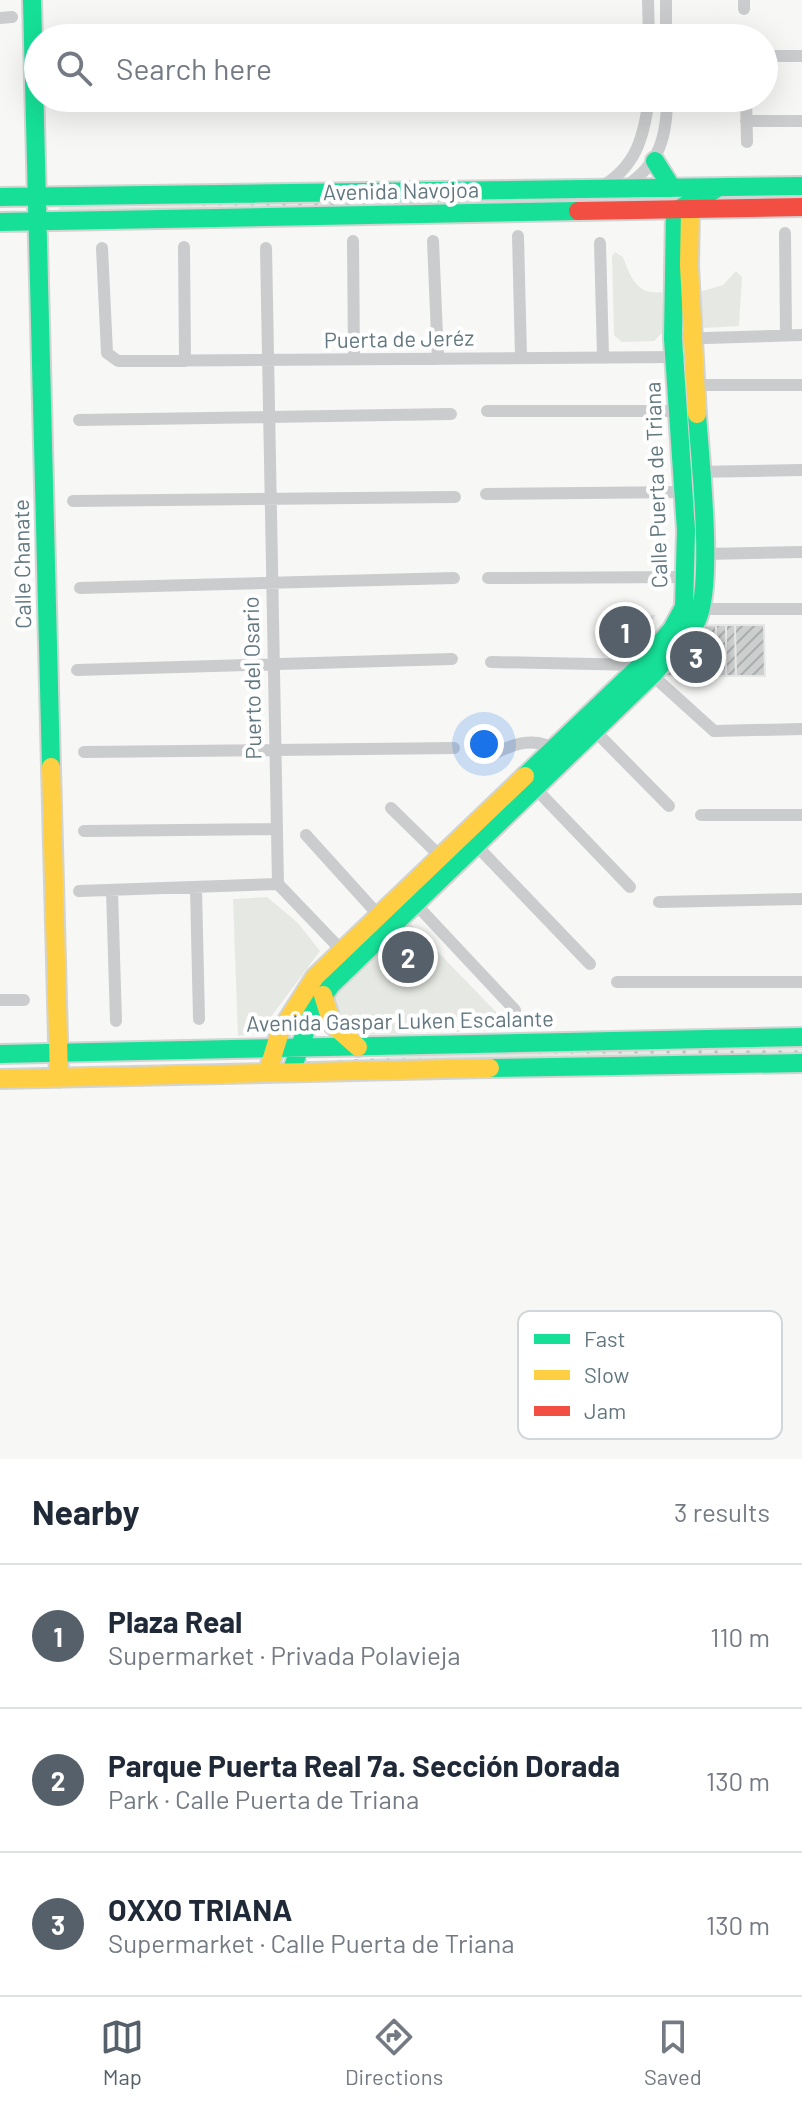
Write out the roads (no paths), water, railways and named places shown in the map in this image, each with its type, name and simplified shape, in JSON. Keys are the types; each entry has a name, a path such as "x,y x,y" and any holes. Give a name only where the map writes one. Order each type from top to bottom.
{"street":[{"name":"Calle Chanate","path":"32,0 33,24"},
{"path":"648,0 649,24"},
{"path":"666,0 666,24"},
{"path":"778,56 802,56"},
{"name":"Calle Chanate","path":"35,112 59,1078"},
{"path":"598,189 618,176 639,148 646,112"},
{"path":"570,211 622,189 656,159 665,130 666,112"},
{"path":"746,112 747,142"},
{"path":"746,121 802,121"},
{"path":"639,148 656,159 672,188"},
{"name":"Avenida Navojoa","path":"0,197 802,186"},
{"path":"683,210 716,189"},
{"name":"Avenida Navojoa","path":"0,222 802,207"},
{"name":"Calle Puerta de Triana","path":"683,210 682,266 674,348 685,577 692,608"},
{"path":"785,233 786,335"},
{"path":"518,236 521,357"},
{"path":"353,241 354,359"},
{"path":"433,241 438,359"},
{"path":"600,243 603,356"},
{"path":"184,247 185,361"},
{"name":"Puerta de Jeréz","path":"102,248 107,353 118,361 603,356 802,335"},
{"name":"Puerto del Osario","path":"266,248 273,749 278,884"},
{"name":"Calle Puerta de Triana","path":"411,899 441,857 471,839 535,788 560,754 595,731 647,669 672,629 692,608 705,554 694,345 682,266"},
{"path":"696,385 802,385"},
{"path":"487,411 678,411"},
{"path":"79,420 451,414"},
{"path":"682,473 702,480 802,470"},
{"path":"486,494 683,492 702,480"},
{"path":"73,501 455,497"},
{"path":"705,554 802,552"},
{"path":"488,578 685,577"},
{"path":"80,588 454,578"},
{"path":"692,608 802,609"},
{"path":"77,670 272,667 452,659"},
{"path":"491,662 647,669 714,731 802,729"},
{"name":"Calle Puerta de Triana","path":"292,1070 304,1008 315,977 348,958 386,923 647,669"},
{"path":"595,731 669,806"},
{"path":"494,754 521,743 542,743 560,754"},
{"path":"84,752 454,748"},
{"path":"535,788 630,887"},
{"path":"391,808 441,857"},
{"path":"701,815 802,815"},
{"path":"84,831 276,829"},
{"path":"306,835 386,923"},
{"path":"471,839 590,964"},
{"path":"79,891 278,884 348,958"},
{"path":"196,888 199,1019"},
{"path":"112,890 116,1021"},
{"path":"411,899 515,1010"},
{"path":"659,902 802,899"},
{"name":"Calle Puerta de Triana","path":"268,1071 273,1048 304,1008 323,995 348,958"},
{"path":"617,982 802,982"},
{"path":"323,995 332,1024 358,1047"},
{"path":"0,1000 24,1000"},
{"name":"Avenida Gaspar Luken Escalante","path":"0,1054 802,1037"},
{"path":"0,1079 292,1070 802,1063"}],"place":[{"name":"Plaza Real","path":"625,632"},
{"name":"OXXO TRIANA","path":"696,657"},
{"name":"Parque Puerta Real 7a. Sección Dorada","path":"408,957"}]}
